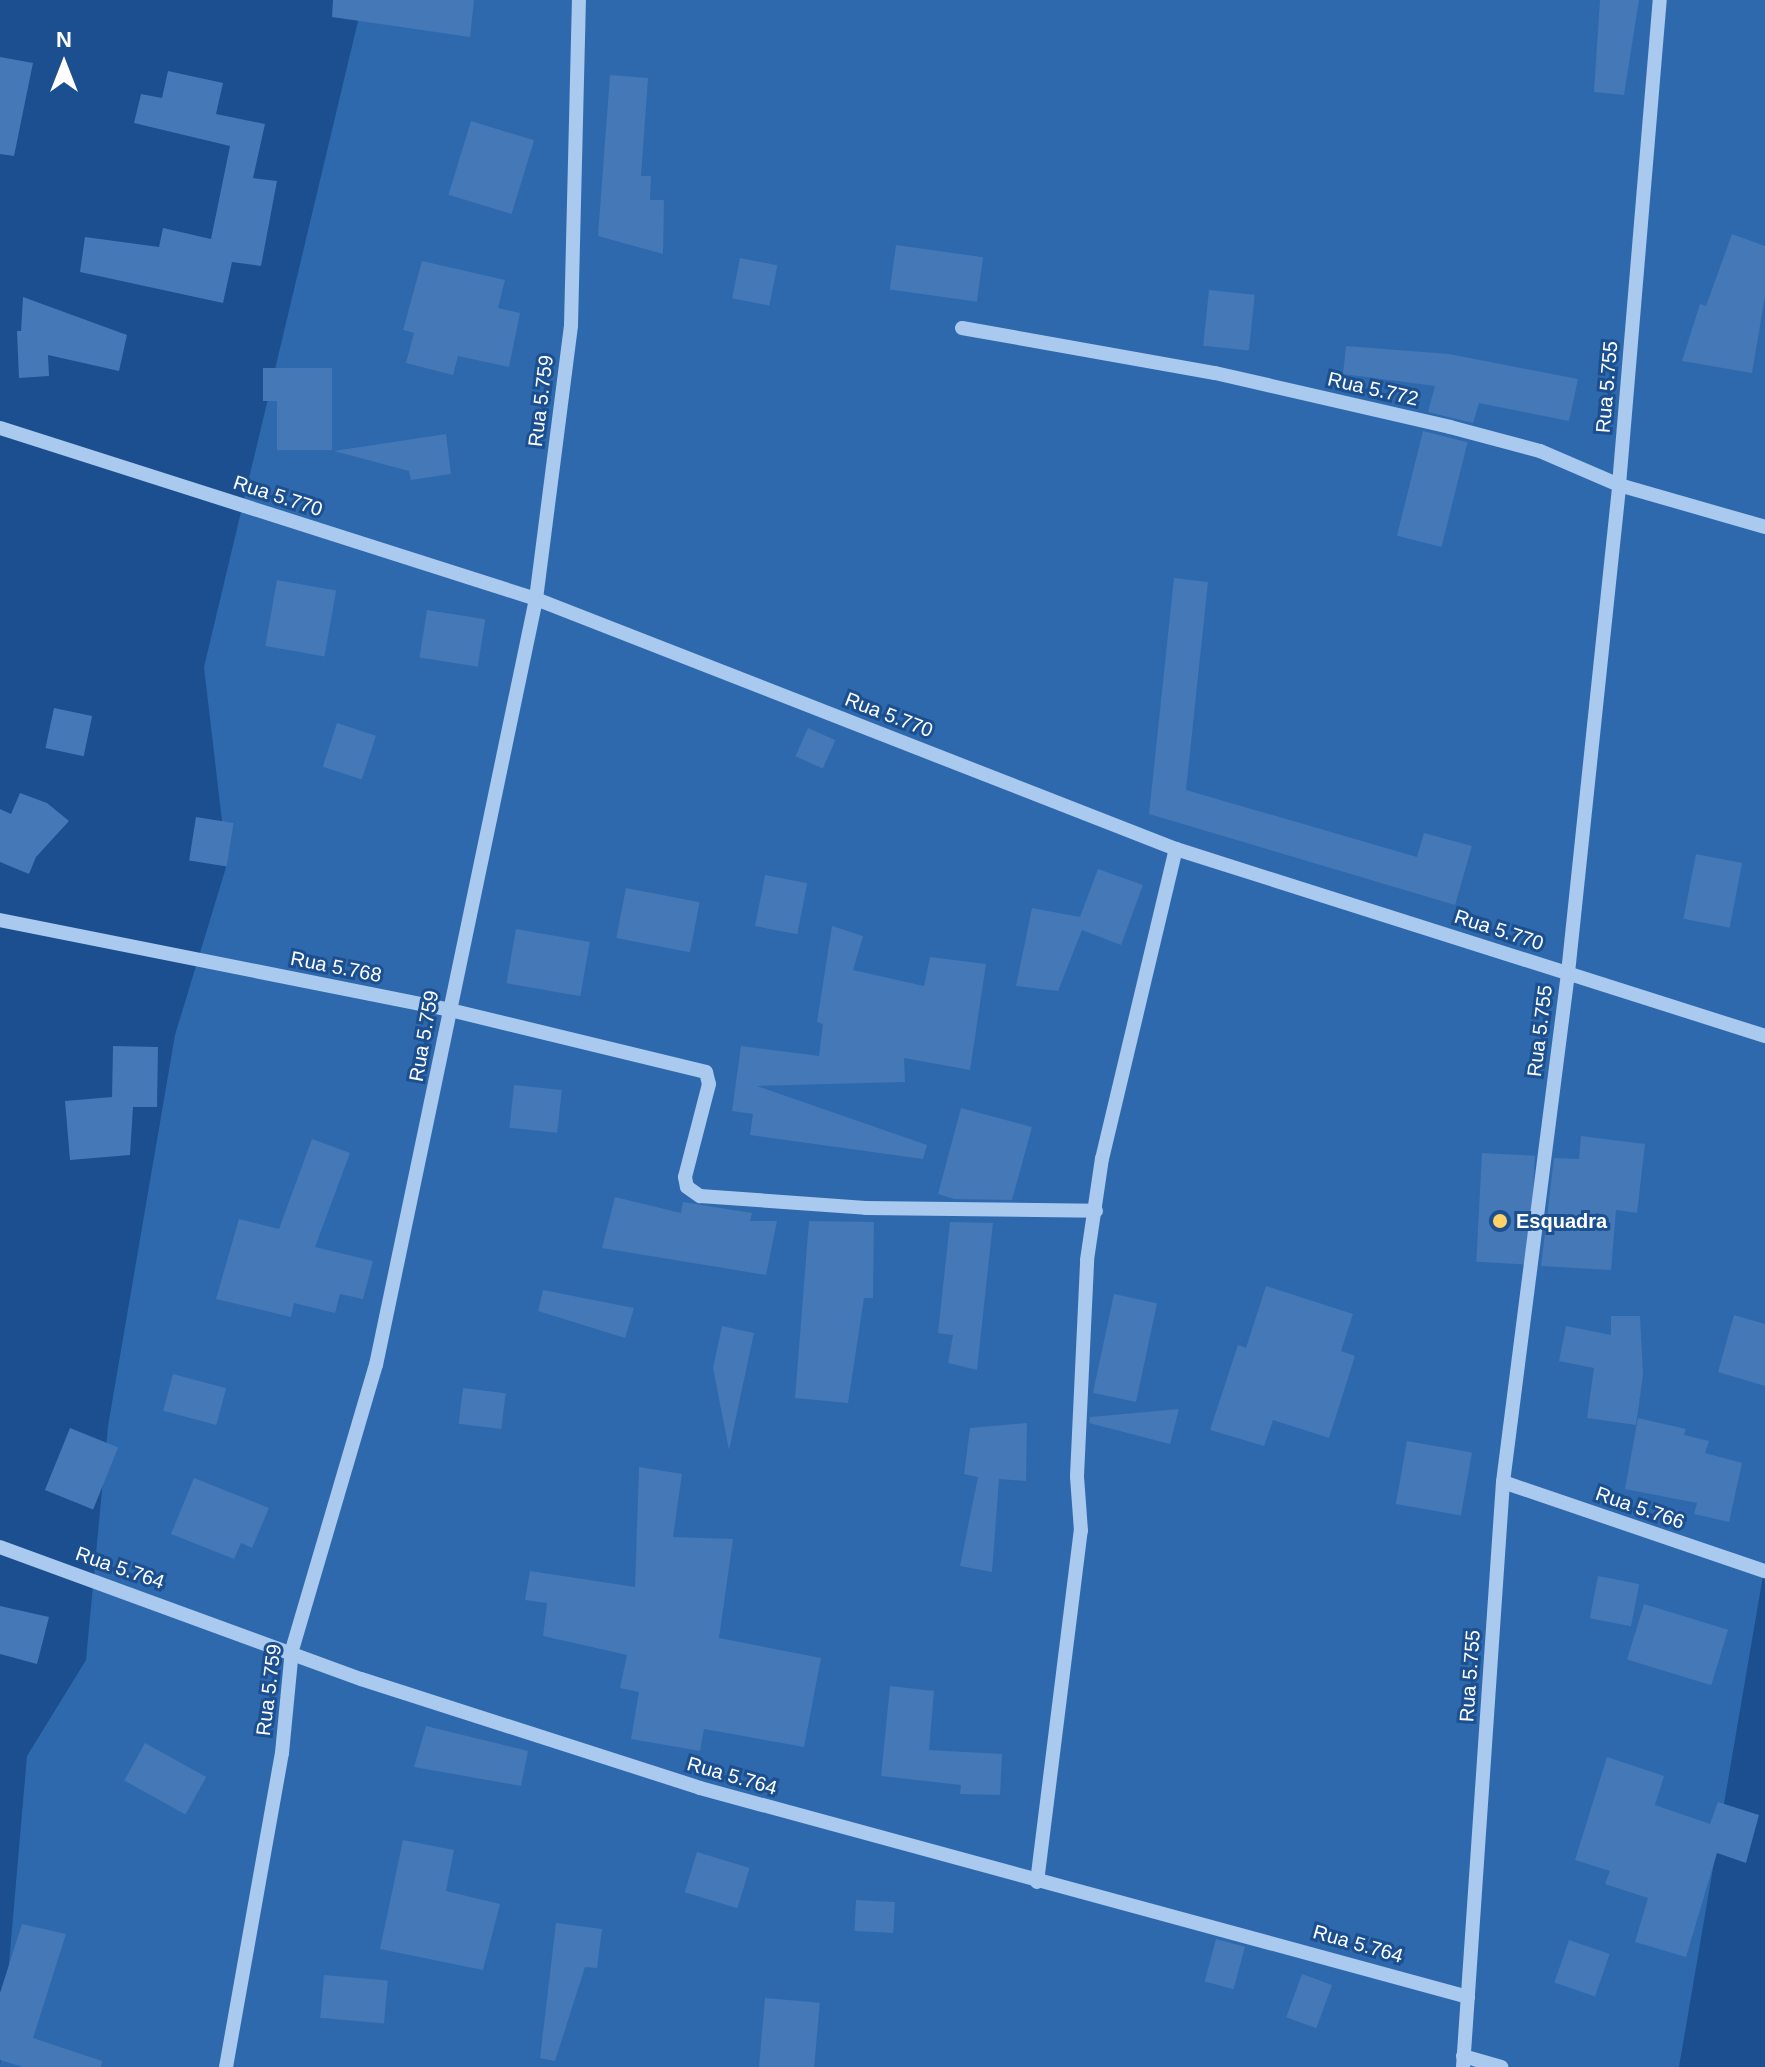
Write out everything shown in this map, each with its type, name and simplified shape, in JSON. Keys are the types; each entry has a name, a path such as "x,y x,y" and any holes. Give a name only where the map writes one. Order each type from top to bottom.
{"street":[{"name":"Rua 5.759","path":"226,2067 282,1753 292,1650 376,1365 536,599 571,325 579,0"},
{"name":"Rua 5.755","path":"1463,2062 1503,1482 1568,973 1619,485 1660,0"},
{"name":"Rua 5.772","path":"962,328 1215,373 1450,427 1540,451 1619,485 1765,527"},
{"name":"Rua 5.770","path":"0,428 536,599 1176,849 1765,1036"},
{"path":"1037,1882 1081,1531 1077,1476 1086,1276 1102,1159 1176,849"},
{"name":"Rua 5.768","path":"0,920 450,1010 662,1060 709,1077 685,1177 687,1187 700,1196 866,1208 1096,1211"},
{"name":"Rua 5.766","path":"1503,1482 1765,1571"},
{"name":"Rua 5.764","path":"0,1547 292,1650 361,1679 700,1788 1037,1882 1275,1940 1468,1997"},
{"path":"1463,2062 1501,2067"}],"shaded area":[{"path":"363,0 1765,0 1765,1564 1679,2067 0,2067 27,1756 86,1660 108,1426 175,1035 227,864 204,667"}],"building":[{"path":"333,0 474,0 470,37 332,17"},
{"path":"1600,0 1639,0 1624,95 1594,92"},
{"path":"0,57 33,63 14,156 0,154"},
{"path":"168,71 223,83 216,114 265,124 253,178 277,181 261,266 232,262 223,303 80,272 85,237 159,247 163,228 211,239 230,146 134,123 141,94 162,98"},
{"path":"610,75 648,78 641,176 651,176 650,200 664,200 663,254 598,236"},
{"path":"471,121 534,140 512,214 448,195"},
{"path":"1732,234 1765,246 1765,296 1752,373 1682,361 1700,304 1706,306"},
{"path":"896,245 983,257 977,302 890,290"},
{"path":"740,258 777,265 769,305 732,298"},
{"path":"422,261 505,280 498,308 520,313 509,367 458,356 453,375 406,363 414,333 403,330"},
{"path":"1209,290 1255,295 1249,351 1203,346"},
{"path":"23,297 127,335 119,371 48,355 49,376 19,378 17,331 21,331"},
{"path":"1346,346 1449,354 1578,379 1569,421 1479,403 1473,423 1428,412 1435,386 1343,374"},
{"path":"263,368 332,368 332,450 277,450 277,401 263,401"},
{"path":"1423,431 1468,442 1442,547 1397,536"},
{"path":"446,434 451,474 411,480 409,471 334,451"},
{"path":"1174,578 1208,582 1186,790 1417,857 1424,833 1472,846 1455,905 1149,814"},
{"path":"277,580 336,590 324,656 265,646"},
{"path":"427,610 485,619 478,667 419,657"},
{"path":"54,708 92,716 84,756 45,748"},
{"path":"337,723 376,736 362,779 323,767"},
{"path":"808,728 835,740 823,769 795,756"},
{"path":"20,793 47,803 69,821 36,857 29,874 0,862 0,809 11,814"},
{"path":"196,817 234,823 227,866 189,860"},
{"path":"1696,854 1742,863 1730,928 1683,919"},
{"path":"1098,869 1143,885 1121,945 1082,930 1058,991 1016,986 1032,908 1080,917"},
{"path":"765,875 807,883 797,934 755,926"},
{"path":"626,888 700,902 690,952 616,938"},
{"path":"832,926 863,936 853,970 924,986 930,957 986,964 970,1070 904,1058 905,1082 757,1086 927,1145 923,1159 750,1135 753,1114 732,1111 741,1046 819,1056 823,1024 817,1022"},
{"path":"516,929 590,942 580,996 506,983"},
{"path":"113,1046 158,1047 157,1107 133,1107 130,1155 70,1160 65,1101 112,1097"},
{"path":"514,1085 562,1090 557,1133 510,1128"},
{"path":"961,1108 1032,1127 1012,1200 954,1199 938,1194"},
{"path":"1581,1136 1645,1144 1637,1213 1616,1210 1611,1270 1541,1266 1554,1158 1579,1159"},
{"path":"312,1139 350,1153 315,1247 373,1261 363,1299 340,1294 335,1313 294,1303 291,1317 216,1299 239,1219 279,1229"},
{"name":"Esquadra","path":"1482,1153 1535,1156 1529,1265 1476,1262"},
{"path":"615,1197 681,1213 683,1202 752,1213 750,1221 777,1221 766,1275 602,1248"},
{"path":"809,1221 874,1222 873,1298 864,1298 848,1403 795,1398"},
{"path":"950,1222 993,1223 977,1370 948,1363 953,1335 938,1333"},
{"path":"1266,1286 1353,1314 1341,1351 1355,1356 1329,1438 1273,1420 1264,1446 1210,1430 1238,1345 1246,1348"},
{"path":"543,1290 634,1308 625,1338 538,1311"},
{"path":"1114,1294 1157,1303 1136,1402 1093,1393"},
{"path":"1734,1315 1765,1324 1765,1386 1718,1372"},
{"path":"1611,1316 1640,1316 1643,1375 1636,1425 1587,1418 1594,1368 1559,1361 1566,1326 1611,1335"},
{"path":"722,1326 754,1333 729,1450 713,1368"},
{"path":"173,1374 226,1388 216,1425 163,1411"},
{"path":"463,1388 506,1393 501,1429 459,1424"},
{"path":"1179,1409 1170,1444 1089,1423 1090,1417"},
{"path":"1638,1418 1686,1429 1684,1435 1709,1441 1705,1453 1742,1463 1729,1522 1694,1514 1697,1503 1625,1489"},
{"path":"1027,1423 1026,1481 999,1479 992,1572 960,1566 978,1477 964,1474 970,1428"},
{"path":"70,1428 118,1447 93,1510 45,1490"},
{"path":"1407,1441 1472,1452 1461,1515 1396,1504"},
{"path":"639,1467 682,1474 673,1537 733,1539 719,1638 821,1658 804,1747 704,1729 700,1751 631,1739 639,1692 620,1688 627,1655 543,1636 547,1603 525,1600 530,1571 635,1587"},
{"path":"194,1478 269,1508 252,1548 241,1543 234,1559 171,1534"},
{"path":"1598,1576 1639,1584 1631,1626 1590,1618"},
{"path":"1644,1604 1728,1630 1711,1685 1627,1659"},
{"path":"0,1606 49,1617 37,1664 0,1654"},
{"path":"890,1686 934,1691 929,1750 1002,1754 1000,1795 960,1794 961,1785 881,1776"},
{"path":"426,1726 528,1751 521,1786 414,1767"},
{"path":"145,1743 206,1777 185,1815 124,1781"},
{"path":"1607,1757 1664,1776 1655,1805 1710,1824 1718,1802 1759,1815 1746,1863 1717,1853 1686,1957 1635,1942 1648,1898 1605,1884 1610,1871 1575,1860"},
{"path":"403,1840 454,1850 446,1891 500,1904 483,1970 380,1949"},
{"path":"697,1852 750,1868 737,1908 685,1892"},
{"path":"856,1900 895,1902 893,1933 854,1931"},
{"path":"556,1923 602,1929 597,1968 585,1967 555,2061 540,2058"},
{"path":"22,1924 66,1934 33,2038 102,2061 101,2067 23,2067 0,2060 0,1993"},
{"path":"1216,1939 1245,1947 1234,1989 1205,1982"},
{"path":"1569,1940 1610,1954 1595,1997 1554,1983"},
{"path":"1302,1974 1332,1985 1316,2028 1286,2017"},
{"path":"324,1975 388,1981 384,2023 320,2018"},
{"path":"765,1998 820,2003 814,2067 759,2067"}],"place":[{"name":"Esquadra","path":"1500,1221"}]}
